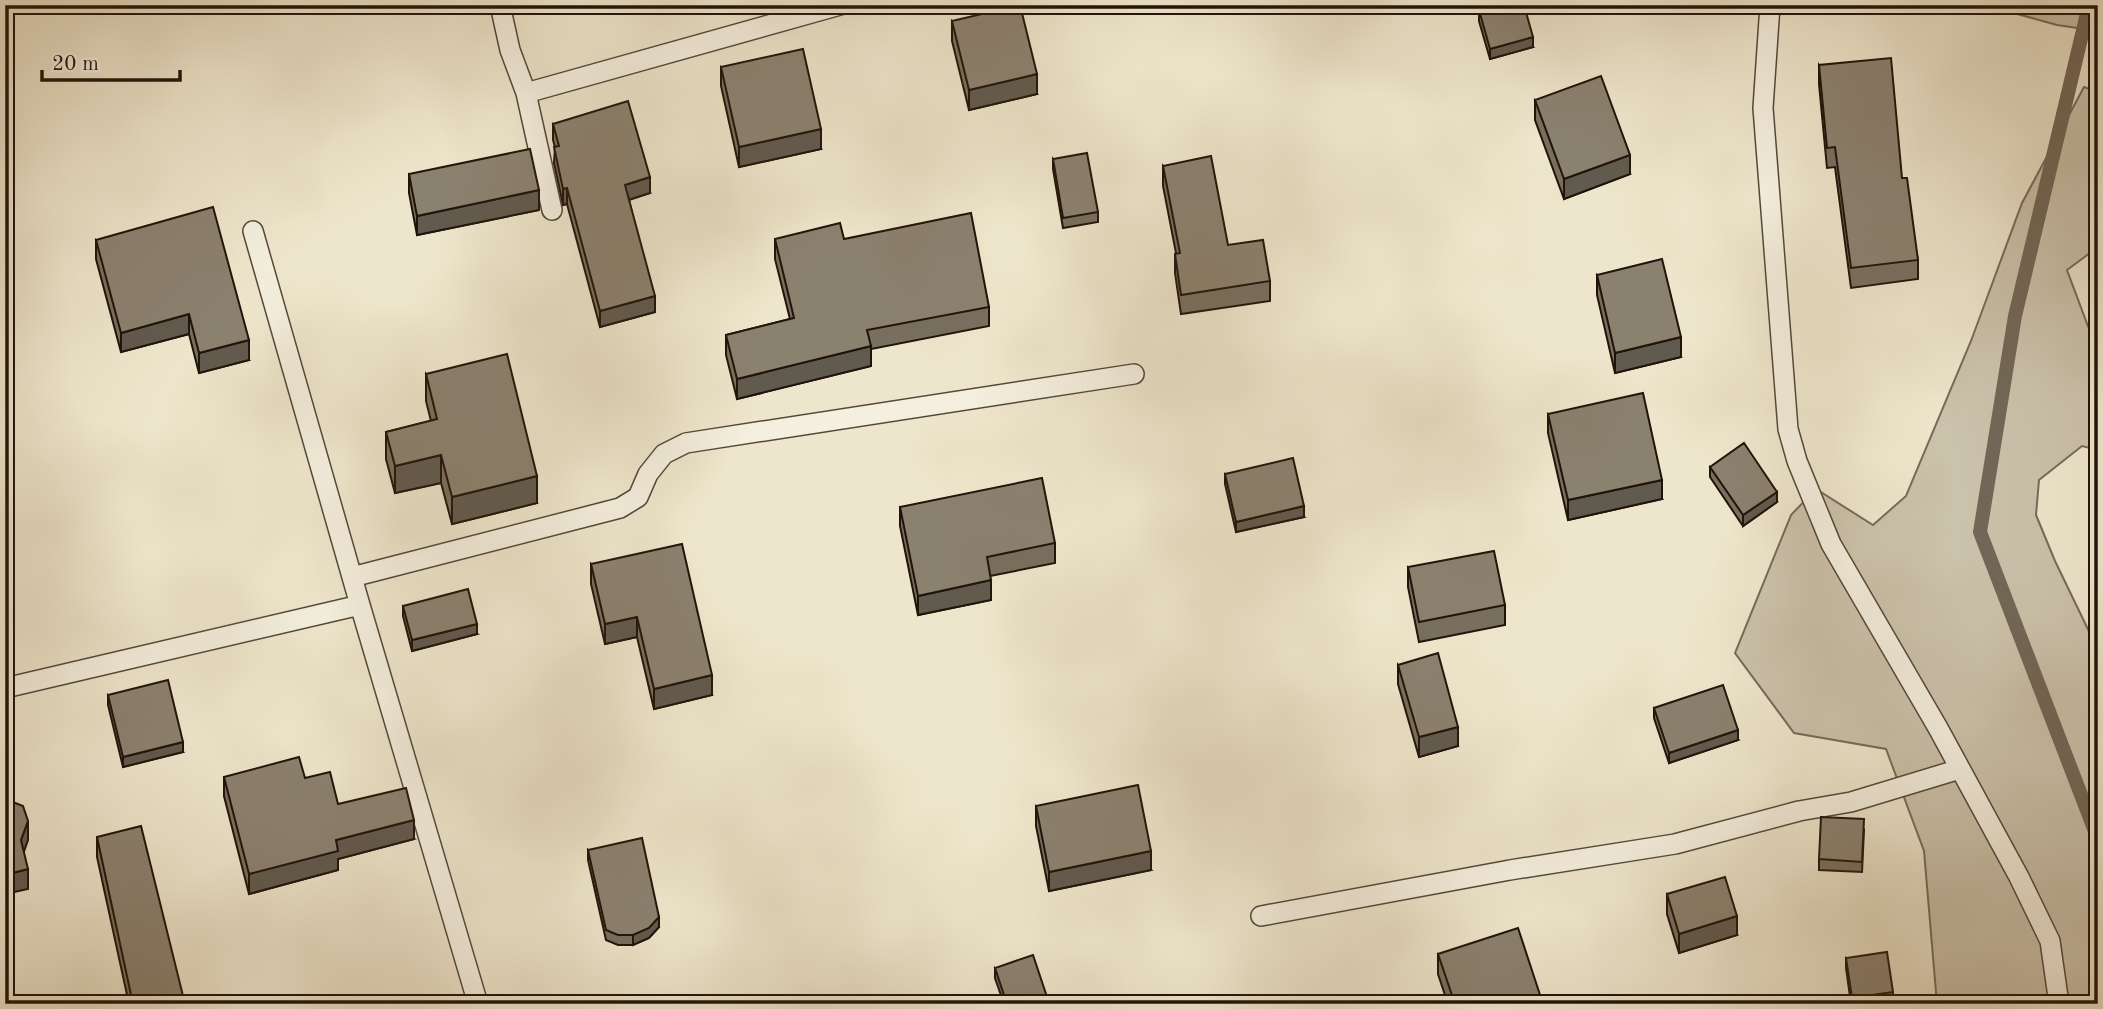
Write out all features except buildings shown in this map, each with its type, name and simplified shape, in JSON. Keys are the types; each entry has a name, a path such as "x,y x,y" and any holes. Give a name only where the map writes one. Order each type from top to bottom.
{"lane":[{"path":"500,5 510,50 526,93 552,210"},
{"path":"526,93 840,5"},
{"path":"1770,5 1763,108 1788,429 1797,461 1831,544 1960,769 2019,877 2050,941 2059,1004"},
{"path":"253,231 478,1004"},
{"path":"352,577 620,508 638,497 648,474 664,454 686,443 1134,374"},
{"path":"5,688 360,605"},
{"path":"1261,916 1510,870 1675,844 1799,811 1851,802 1960,769"}],"shaded area":[{"path":"1985,5 2098,5 2098,31 2057,25"},
{"path":"2084,87 2098,92 2098,247 2067,270 2098,353 2098,450 2082,446 2039,480 2036,515 2098,650 2098,1004 1937,1004 1924,851 1886,749 1794,733 1735,653 1791,515 1816,489 1873,525 1906,496 1971,341 2022,203"}],"waterway":[{"path":"2089,5 2015,316 1980,532 2098,839"}]}
